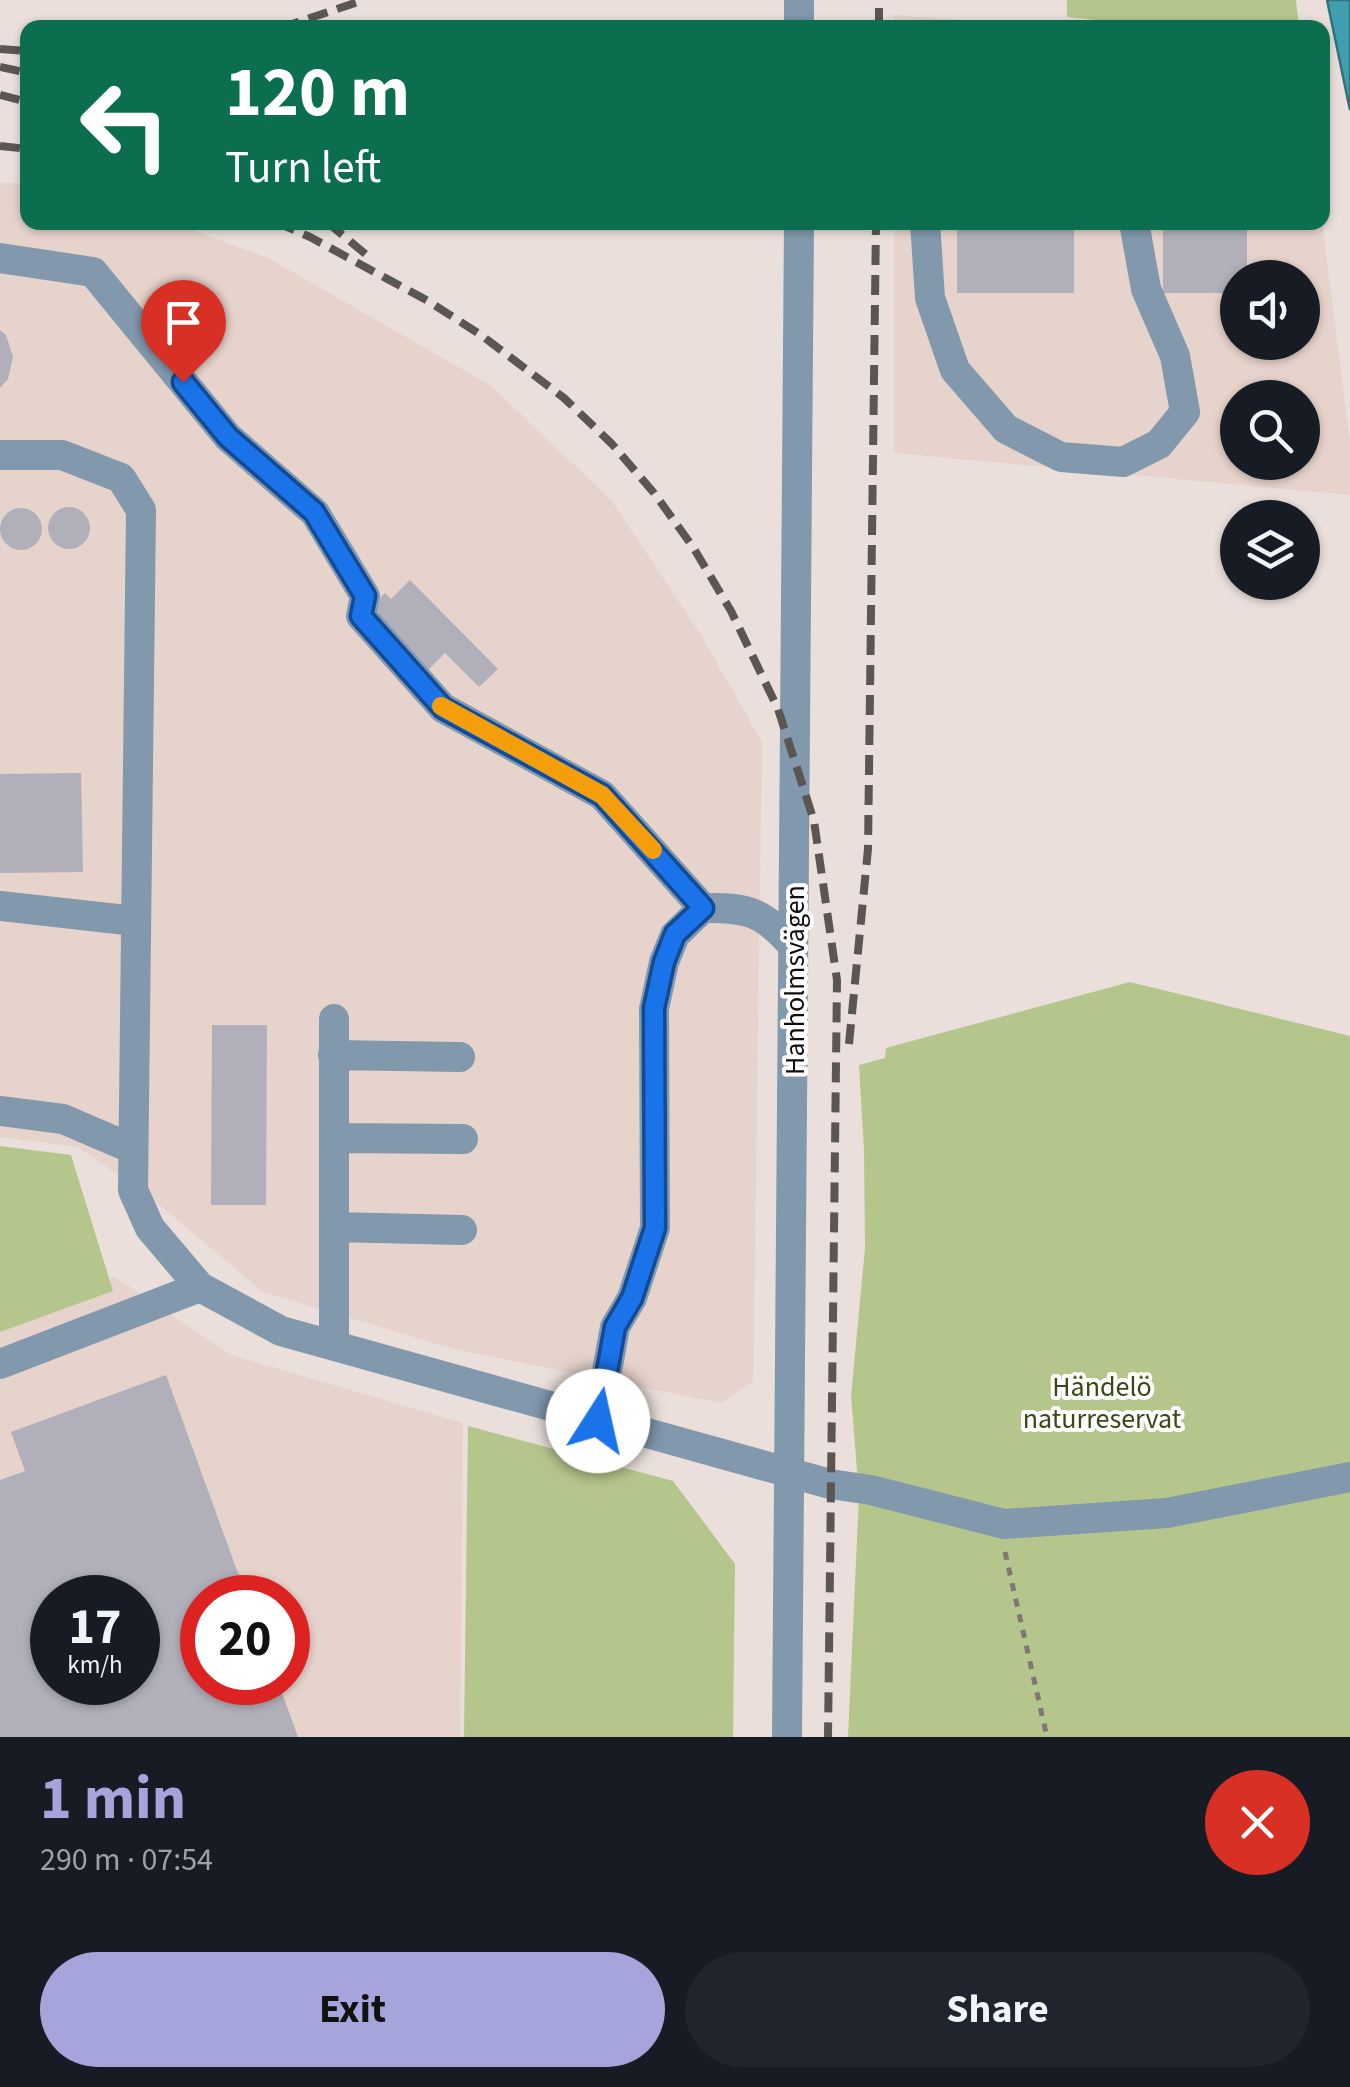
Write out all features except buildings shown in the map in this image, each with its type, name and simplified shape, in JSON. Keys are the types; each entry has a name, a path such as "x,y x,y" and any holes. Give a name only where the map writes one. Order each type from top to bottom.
{"street":[{"name":"Hanholmsvägen","path":"787,1737 799,230"},
{"path":"926,230 930,298 956,370 1006,429 1061,458 1124,462 1159,444 1185,412 1175,356 1146,289 1135,230"},
{"path":"0,258 93,272 228,437 314,512 365,596 361,616 443,708 602,795 713,908"},
{"path":"0,454 62,455 121,478 141,510 133,1190 150,1228 200,1287 281,1331 790,1474 1004,1524 1167,1513 1350,1477"},
{"path":"0,906 136,920"},
{"path":"598,1421 615,1327 632,1298 655,1228 654,1008 675,934 713,908 750,910 772,922 793,946"},
{"path":"334,1019 334,1346"},
{"path":"334,1055 460,1057"},
{"path":"0,1111 63,1119 133,1149"},
{"path":"334,1138 464,1139"},
{"path":"334,1227 462,1230"},
{"path":"0,1364 200,1287"}],"path":[{"path":"1004,1524 1005,1562 1047,1737"}],"shaded area":[{"path":"894,15 961,20 894,20"},
{"path":"0,183 20,183 20,230 193,230 268,258 490,385 611,500 702,637 762,742 753,1382 721,1403 454,1349 263,1292 155,1201 78,1147 0,1137"},
{"path":"894,230 1323,230 1350,442 1350,495 894,453"},
{"path":"115,1277 231,1355 463,1423 460,1737 0,1737 0,1319"}],"green space":[{"path":"1067,0 1296,0 1298,20 1097,20 1067,17"},
{"name":"Händelö naturreservat","path":"1130,982 1350,1036 1350,1737 848,1737 859,1495 851,1396 865,1248 859,1065 885,1058 886,1048"},
{"path":"0,1146 71,1155 113,1291 0,1332"},
{"path":"468,1426 673,1481 735,1564 733,1737 464,1737"}],"water":[{"path":"1327,0 1350,0 1350,110"}],"railway":[{"path":"304,20 364,0"},
{"path":"879,0 879,20"},
{"path":"0,49 20,50"},
{"path":"0,67 20,71"},
{"path":"0,95 20,100"},
{"path":"0,146 20,148"},
{"path":"294,230 428,301 481,335 564,398 612,444 693,547 731,611 778,709 814,821 837,980 828,1737"},
{"path":"337,230 369,257"},
{"path":"849,1044 868,849 876,230"}],"slow traffic":[{"path":"441,706 602,795 653,850"}],"route":[{"path":"183,382 228,437 314,512 365,596 361,616 443,708 602,795 703,908 675,934 654,1008 655,1228 632,1298 615,1327 598,1421"}]}
